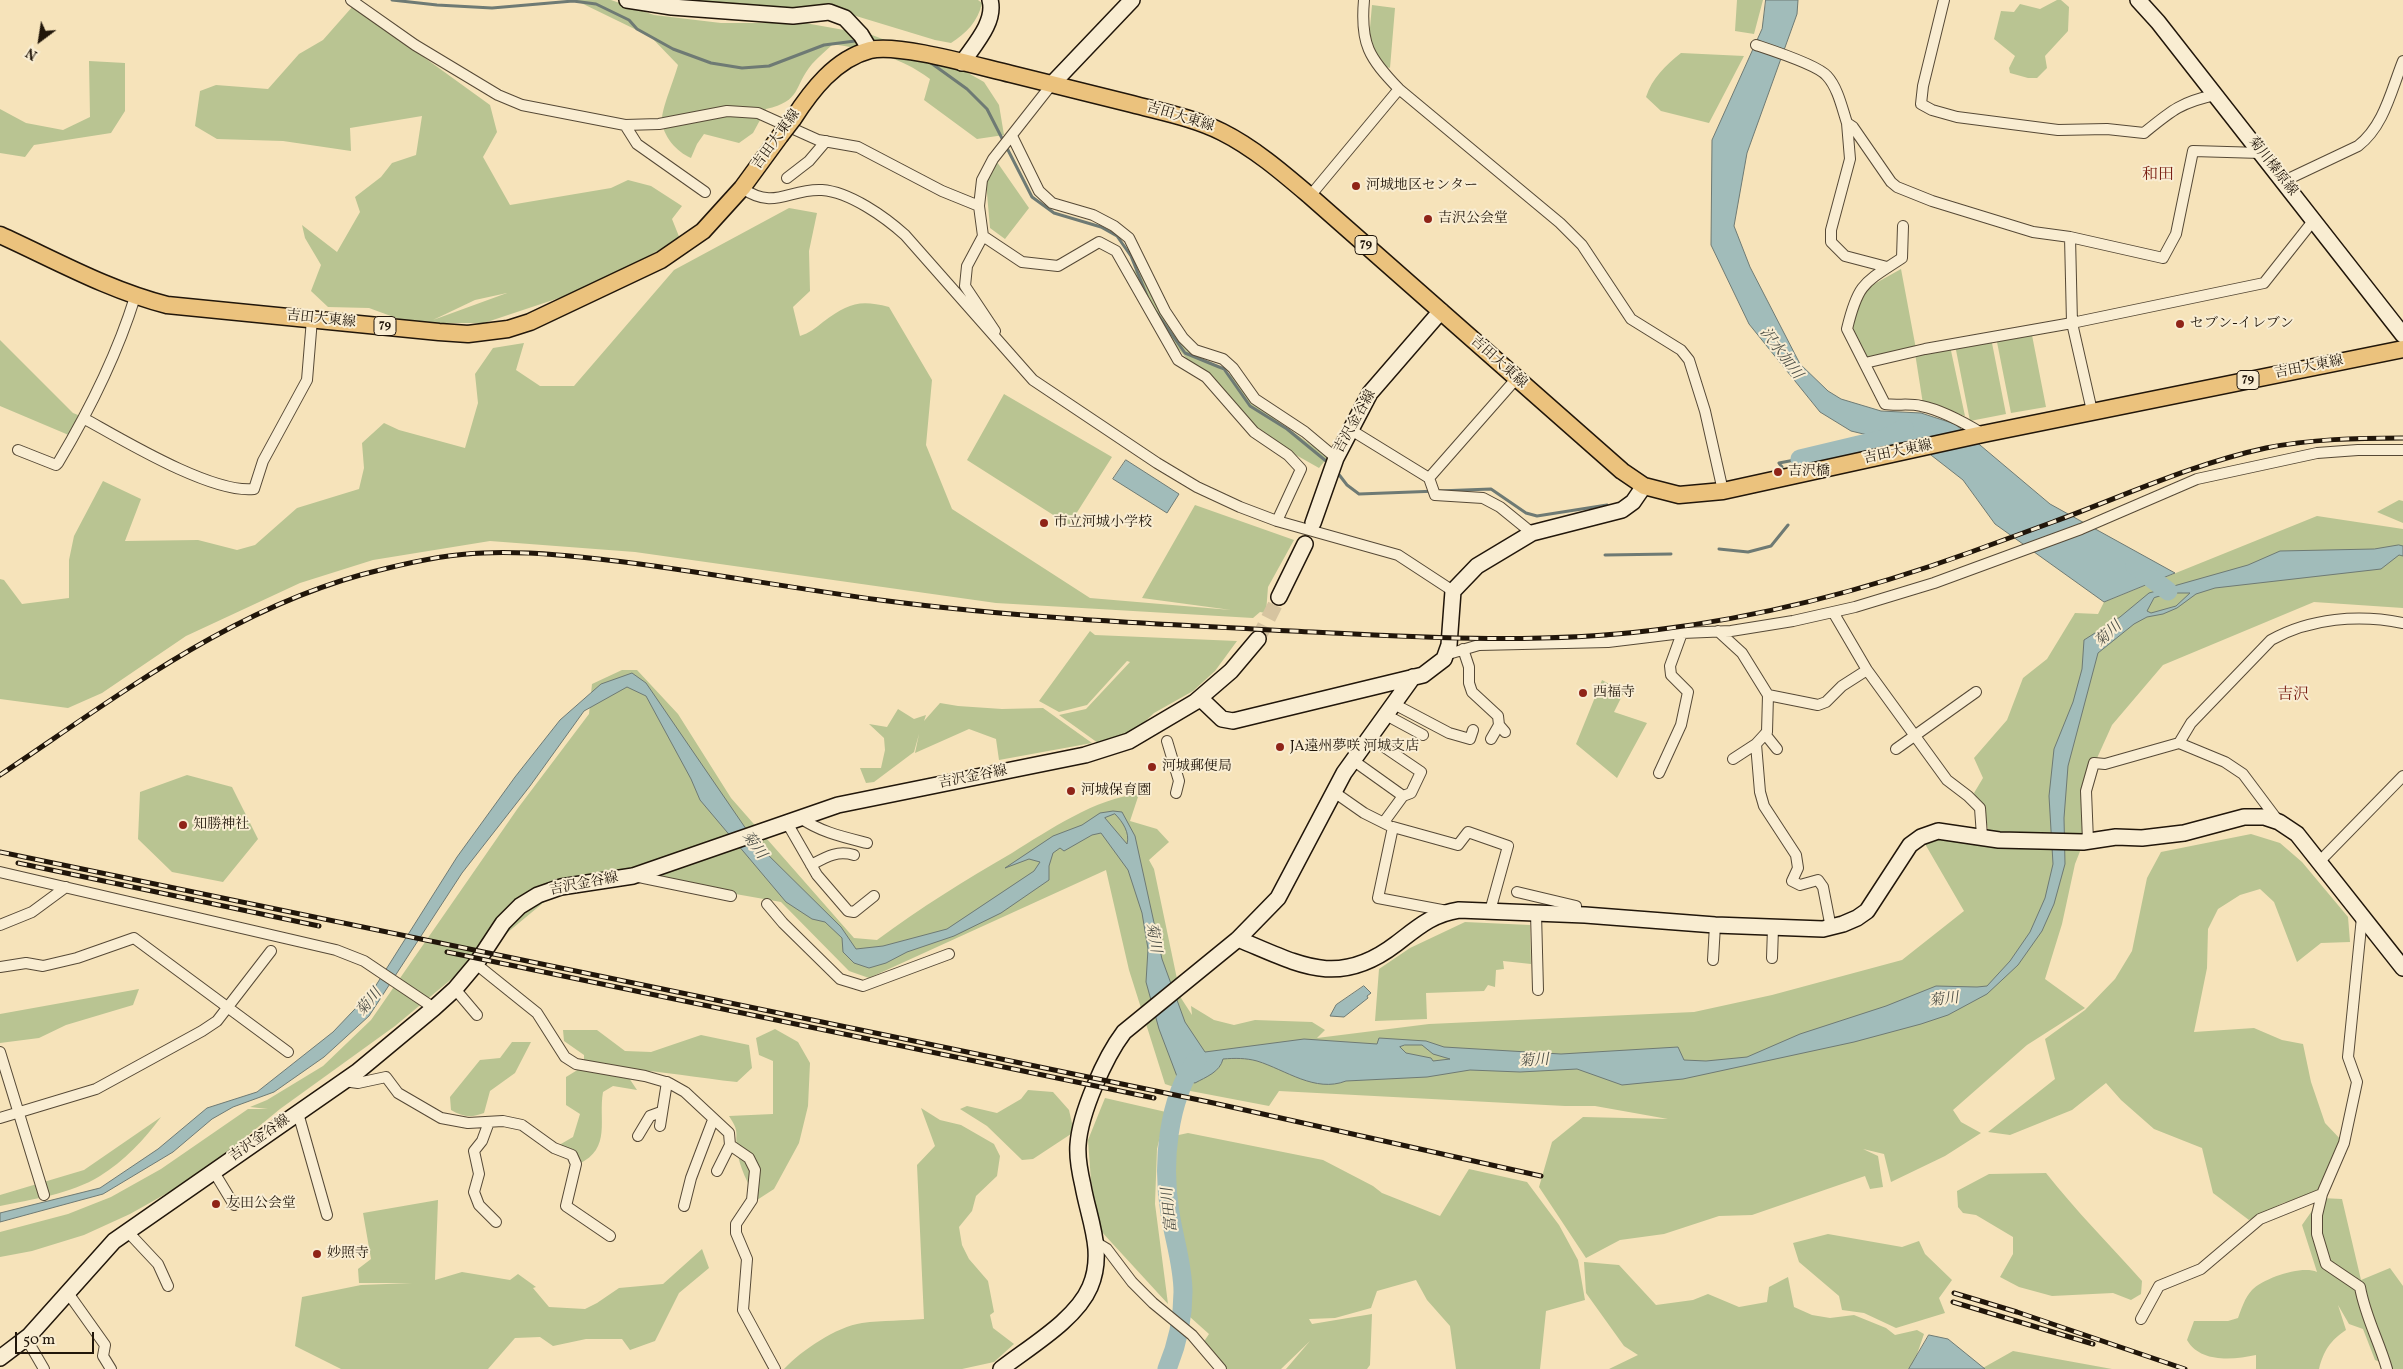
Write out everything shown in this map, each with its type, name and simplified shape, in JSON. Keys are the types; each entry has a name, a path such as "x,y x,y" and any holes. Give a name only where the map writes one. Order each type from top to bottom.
{"main road":[{"name":"吉田大東線","path":"0,235 135,297 167,305 468,334 508,329 530,322 661,260 703,230 742,188 811,91 828,75 846,61 870,50 898,50 1052,84 1186,118 1222,132 1264,158 1310,196 1622,471 1644,486 1679,495 1723,491 2092,411 2403,350"}],"street":[{"path":"343,0 350,0 415,45 498,95 522,105 625,126 659,124 727,111 758,113 818,140 858,147 942,190 979,206"},
{"path":"627,0 672,7 793,16 829,12 845,18 861,35 870,50"},
{"path":"962,63 987,25 992,10 990,0"},
{"path":"1000,345 997,334 966,286 967,266 983,236 979,206 982,180 1000,150 1052,84 1132,0"},
{"path":"1364,0 1363,36 1377,67 1399,89 1560,223 1587,252 1631,319 1680,350 1689,360 1705,410 1723,491"},
{"path":"1944,0 1923,86 1921,104 1932,110 1957,117 2058,130 2107,129 2144,133 2172,109 2190,100 2216,95"},
{"name":"菊川榛原線","path":"2138,0 2216,95 2403,335"},
{"path":"1756,45 1778,52 1826,74 1834,85 1847,123 1850,159 1831,230 1831,242 1844,256 1887,267"},
{"path":"2284,181 2358,146 2369,138 2379,123 2403,61"},
{"path":"1310,196 1399,89"},
{"path":"1847,123 1853,127 1891,182 1932,201 2034,232 2070,237 2163,258 2176,234 2193,151 2261,153"},
{"path":"625,126 637,144 706,192"},
{"path":"1011,137 1039,191 1052,203 1093,215 1114,226 1129,238 1165,311 1183,338 1195,350 1223,359 1255,399 1305,432 1336,458"},
{"path":"786,178 809,161 826,141"},
{"path":"742,188 755,197 776,199 796,193 820,190 839,192 888,221 919,249 1000,345 1033,380 1157,463 1206,491 1240,507 1277,521 1398,556 1453,592"},
{"path":"1865,363 1925,349 2072,323 2264,283 2314,221"},
{"path":"1903,226 1902,258 1870,279 1858,292 1847,329 1885,404 1899,406 1920,405 1966,423 1979,435"},
{"path":"983,236 1022,262 1058,266 1099,242 1116,251 1179,361 1206,377 1254,432 1288,455 1301,468 1277,521"},
{"path":"2070,237 2072,323 2092,411"},
{"path":"18,450 56,465 84,419 127,322 135,297"},
{"name":"吉沢金谷線","path":"1313,523 1336,458 1370,393 1441,311"},
{"path":"84,419 158,459 230,489 254,489 262,460 307,380 312,319"},
{"path":"1430,481 1516,379"},
{"path":"1351,430 1430,481 1435,495 1483,498 1500,507 1532,533"},
{"path":"1445,655 1479,645 1608,642 1793,621 1934,584 2081,529 2197,479 2318,453 2358,450 2403,450"},
{"path":"1200,698 1222,719 1233,721 1422,674 1438,665 1445,655 1449,645 1453,592 1477,566 1532,533 1622,510 1633,502 1644,486"},
{"path":"1279,597 1305,544"},
{"path":"1833,612 1867,670 1947,780 1980,808 1982,836"},
{"path":"2180,743 2191,723 2271,640 2282,634 2328,620 2368,619 2403,623"},
{"path":"1718,631 1742,653 1768,696 1767,732 1756,744 1733,760"},
{"path":"1659,773 1681,725 1688,692 1672,675 1670,666 1682,633"},
{"name":"吉沢金谷線","path":"0,1358 26,1338 114,1241 344,1081 434,1008 455,989 476,964 503,923 520,906 538,895 561,886 633,876 838,805 1085,755 1129,741 1162,724 1200,698 1231,671 1258,639"},
{"path":"1463,650 1469,667 1469,683 1472,692 1498,716 1502,728 1490,739"},
{"path":"1768,696 1818,704 1826,702 1842,686 1867,670"},
{"path":"1001,1369 1074,1311 1090,1286 1095,1271 1097,1243 1083,1188 1079,1159 1081,1125 1114,1045 1124,1032 1177,991 1238,939 1278,898 1292,875 1334,792 1413,677"},
{"path":"1896,749 1976,692"},
{"path":"1390,710 1470,740 1473,730"},
{"path":"1390,710 1423,735"},
{"path":"1765,734 1777,749"},
{"path":"1371,738 1422,772 1411,793 1404,796 1388,825 1378,898 1447,912 1490,911 1576,915 1715,926 1831,928 1857,918 1867,910 1901,856 1910,846 1921,837 1938,832 2004,840 2085,842 2116,837 2142,838 2184,833 2244,817 2264,817 2279,822 2296,834 2403,968"},
{"path":"1167,741 1178,781 1176,793"},
{"path":"2085,842 2086,791 2094,763 2106,764 2180,743 2225,762 2243,774 2279,822"},
{"path":"1756,744 1760,792 1764,806 1796,855 1798,868 1792,881 1800,885 1818,880 1823,887 1831,928"},
{"path":"1354,761 1404,796"},
{"path":"2318,863 2403,776"},
{"path":"1334,792 1364,813 1388,825 1458,845 1468,832 1508,846 1490,911"},
{"path":"788,821 812,826 828,834 867,843"},
{"path":"788,821 817,875 848,911 854,912 874,896"},
{"path":"811,865 830,854 843,852 854,855"},
{"path":"0,872 336,950 364,961 434,1008"},
{"path":"633,876 731,896"},
{"path":"0,925 32,912 66,887"},
{"path":"1518,892 1576,906 1576,915"},
{"path":"767,904 783,923 840,979 863,986 949,954"},
{"path":"1238,939 1289,961 1318,968 1339,970 1361,966 1374,959 1427,919 1447,912"},
{"path":"1536,913 1538,990"},
{"path":"2362,917 2348,1057 2357,1082 2344,1143 2322,1194 2317,1215 2320,1252 2326,1264 2360,1287 2363,1304 2387,1369"},
{"path":"1713,960 1715,926"},
{"path":"1772,958 1773,928"},
{"path":"0,967 26,963 43,966 77,958 134,938 288,1052"},
{"path":"0,1118 106,1085 217,1021 271,951"},
{"path":"476,964 537,1013 565,1057 576,1064 645,1076 667,1082 685,1092 729,1133 730,1145 717,1171"},
{"path":"455,989 477,1015"},
{"path":"0,1052 44,1195"},
{"path":"344,1081 358,1083 386,1077 398,1093 440,1118 468,1123 503,1121 522,1126 554,1148 572,1155 576,1164 566,1206 610,1236"},
{"path":"660,1126 667,1082"},
{"path":"638,1136 650,1116 661,1112"},
{"path":"298,1113 326,1215"},
{"path":"684,1206 691,1178 714,1120"},
{"path":"489,1122 482,1141 474,1151 478,1174 474,1192 479,1205 496,1222"},
{"path":"730,1145 749,1158 755,1170 752,1200 736,1224 736,1233 747,1259 743,1310 775,1369"},
{"path":"214,1172 234,1205"},
{"path":"2141,1319 2159,1286 2201,1269 2260,1219 2322,1194"},
{"path":"128,1232 158,1264 168,1286"},
{"path":"1097,1243 1107,1249 1132,1282 1167,1315 1192,1335 1221,1369"},
{"path":"68,1293 105,1345 103,1356 111,1369"},
{"path":"26,1338 44,1369"}],"green space":[{"path":"575,0 611,0 654,15 721,23 805,23 872,35 961,69 984,82 999,105 1004,135 977,139 924,100 930,79 908,65 871,52 833,44 812,64 795,92 786,102 766,109 753,133 739,143 704,134 691,158 671,143 667,137 662,119 678,65 651,37"},
{"path":"676,0 978,0 982,3 978,16 971,26 951,43 935,40 833,9 741,7"},
{"path":"1737,0 1763,0 1754,34 1735,31"},
{"path":"2057,0 2061,0 2069,7 2068,31 2045,56 2047,68 2037,78 2028,78 2010,73 2009,68 2015,56 1994,39 2001,11 2014,12 2020,4 2040,9"},
{"path":"1372,5 1395,8 1390,68 1384,66 1369,39"},
{"path":"353,6 490,105 497,132 483,157 510,205 611,188 628,180 651,186 682,206 672,219 680,239 586,289 484,323 426,323 399,319 369,308 328,307 311,291 321,265 305,238 302,225 337,252 360,212 355,197 381,177 392,163 416,155 422,116 350,128 351,151 283,141 217,139 195,126 200,91 216,85 268,89 299,54 323,40","holes":["507,293 433,320 475,300"]},
{"path":"1681,53 1744,56 1709,123 1661,111 1646,97 1660,72"},
{"path":"89,61 125,63 125,111 111,133 34,145 25,157 0,153 0,109 26,123 63,130 90,117"},
{"path":"997,162 1029,208 1005,239 990,228 986,182"},
{"path":"789,208 817,213 809,251 810,291 793,307 800,336 847,307 869,303 889,307 932,380 926,445 952,509 1090,598 1231,610 1142,598 1195,505 1294,540 1268,587 1266,613 1260,612 1253,618 996,603 635,552 490,541 373,560 300,583 186,636 102,693 68,708 0,699 0,579 4,580 22,604 69,598 69,560 74,536 103,481 141,499 125,541 198,540 237,550 255,545 297,508 359,489 364,468 362,443 384,423 399,430 465,448 478,403 475,374 493,348 524,343 516,370 540,386 574,386 674,270"},
{"path":"1131,268 1143,276 1189,351 1236,378 1257,406 1328,457 1319,468 1296,455 1233,410 1173,343"},
{"path":"1901,269 1916,349 1867,360 1849,327 1860,292"},
{"path":"2031,330 2046,407 2011,413 1996,337"},
{"path":"1991,338 2006,414 1970,421 1955,345"},
{"path":"0,340 73,413 83,417 71,436 0,406"},
{"path":"1950,346 1965,416 1923,404 1915,353"},
{"path":"1004,394 1112,457 1069,525 967,460"},
{"path":"2399,500 2403,501 2403,523 2377,512"},
{"path":"2317,516 2403,529 2403,608 2314,602 2163,665 2112,725 2093,767 2088,831 2075,864 2062,924 2045,979 2085,1008 2027,1045 1953,1110 1961,1122 1981,1133 1945,1156 1891,1182 1884,1154 1863,1149 1878,1156 1883,1187 1870,1189 1865,1176 1752,1215 1719,1216 1664,1234 1620,1240 1586,1258 1539,1187 1552,1142 1583,1117 1668,1119 1595,1106 1279,1091 1269,1106 1180,1089 1165,1084 1129,970 1106,870 869,978 849,971 781,902 633,876 549,898 395,1026 280,1109 201,1174 130,1214 84,1235 32,1251 0,1257 0,1232 68,1214 111,1197 161,1169 248,1109 268,1109 250,1107 267,1100 323,1066 371,1020 518,808 589,714 592,684 622,670 637,670 678,714 731,798 854,938 877,940 943,895 1073,816 1106,802 1139,794 1130,821 1157,829 1169,842 1149,860 1154,869 1181,998 1192,1015 1191,1006 1214,1020 1234,1025 1255,1020 1312,1022 1325,1030 1317,1038 1429,1024 1694,1012 1772,995 1902,960 1964,911 1921,837 1990,838 1984,811 1974,793 1983,778 1974,758 2007,720 2023,678 2047,659 2075,613 2098,614 2104,602"},
{"path":"1090,631 1095,635 1237,641 1215,671 1193,691 1154,713 1137,729 1098,743 1059,715 1086,709 1130,662 1127,661 1087,705 1059,712 1039,701"},
{"path":"1602,680 1624,692 1614,712 1647,723 1617,778 1576,744"},
{"path":"940,703 1002,709 1043,708 1092,743 999,760 996,739 969,729 915,753 919,734 914,752 874,782 866,783 860,768 881,768 885,750 884,738 869,724 887,727 898,709 914,719 926,715 924,721"},
{"path":"187,775 232,787 258,839 223,882 172,872 138,839 140,792"},
{"path":"2251,834 2280,843 2302,862 2348,917 2350,942 2321,943 2297,962 2274,902 2260,889 2240,895 2218,909 2208,929 2207,968 2194,1032 2254,1028 2282,1040 2303,1044 2311,1082 2325,1123 2344,1143 2322,1194 2283,1203 2249,1220 2213,1193 2202,1148 2154,1129 2121,1100 2106,1083 2072,1110 2010,1135 1988,1132 2055,1079 2045,1039 2085,1010 2115,979 2132,951 2147,878 2161,852"},
{"path":"1465,922 1530,925 1531,964 1503,961 1504,969 1496,970 1495,987 1488,985 1484,991 1426,993 1427,1019 1375,1021 1379,969 1410,948"},
{"path":"139,989 133,1005 66,1025 39,1038 0,1043 0,1014"},
{"path":"775,1029 798,1042 810,1063 808,1106 799,1143 774,1189 757,1200 742,1169 738,1156 736,1129 729,1116 773,1114 773,1061 759,1055 756,1038"},
{"path":"563,1030 597,1030 625,1051 651,1052 701,1035 749,1045 752,1068 737,1082 623,1069 637,1090 613,1086 603,1092 600,1142 596,1150 579,1164 554,1148 573,1137 580,1114 566,1105 566,1077 584,1066 584,1055 564,1041"},
{"path":"512,1042 531,1042 515,1073 490,1091 484,1113 467,1116 451,1110 450,1097 480,1060 500,1058"},
{"path":"1028,1090 1053,1092 1069,1110 1074,1132 1033,1159 1022,1160 987,1126 960,1109 967,1106 997,1113 1021,1099"},
{"path":"1105,1098 1166,1112 1157,1149 1155,1204 1168,1304 1100,1230 1091,1181 1088,1140"},
{"path":"921,1108 940,1120 961,1125 994,1144 1000,1156 997,1176 976,1196 972,1211 959,1227 962,1245 969,1259 988,1281 994,1312 990,1315 993,1328 1014,1344 994,1362 962,1369 784,1369 800,1354 820,1340 852,1325 924,1319 917,1165 935,1146"},
{"path":"161,1117 133,1150 100,1176 64,1192 0,1206 0,1195 84,1170"},
{"path":"1188,1133 1323,1160 1373,1186 1382,1193 1440,1216 1469,1169 1527,1182 1559,1225 1578,1260 1585,1300 1546,1311 1540,1369 1456,1369 1450,1326 1427,1300 1416,1280 1377,1291 1371,1308 1335,1318 1309,1319 1312,1324 1372,1314 1370,1365 1367,1369 1286,1369 1310,1341 1281,1369 1225,1369 1203,1343 1209,1334 1190,1317 1185,1260 1175,1238 1174,1200 1167,1172 1174,1136"},
{"path":"2046,1173 2142,1281 2141,1294 2131,1300 2113,1293 2052,1296 2019,1287 2000,1277 2013,1254 2013,1237 1976,1215 1963,1213 1958,1207 1957,1191 1989,1174"},
{"path":"2321,1198 2342,1199 2361,1280 2390,1268 2403,1286 2403,1369 2386,1369 2385,1364 2375,1360 2363,1329 2349,1324 2338,1305 2346,1330 2328,1346 2319,1369 2256,1369 2256,1355 2227,1359 2200,1353 2187,1340 2194,1321 2228,1321 2238,1318 2247,1296 2258,1285 2293,1271 2310,1270 2317,1272 2302,1225"},
{"path":"438,1200 435,1280 462,1272 510,1280 518,1274 536,1287 533,1288 549,1307 585,1309 619,1288 663,1284 702,1249 709,1268 679,1293 655,1341 630,1350 622,1339 586,1339 553,1346 540,1337 515,1338 488,1369 341,1369 295,1346 302,1297 361,1285 412,1283 359,1283 358,1269 371,1259 363,1213"},
{"path":"1828,1234 1902,1247 1919,1241 1925,1254 1952,1280 1939,1298 1945,1313 1896,1328 1864,1313 1842,1310 1839,1296 1799,1262 1793,1243"},
{"path":"1584,1262 1619,1265 1656,1305 1693,1300 1708,1294 1739,1307 1767,1302 1769,1287 1788,1277 1794,1307 1812,1315 1830,1318 1854,1315 1886,1328 1895,1335 1917,1330 1924,1334 1914,1363 1908,1369 1609,1369 1638,1355 1624,1346 1586,1293"},
{"path":"2013,1351 2112,1369 1981,1369"}],"water":[{"path":"1766,0 1798,0 1797,14 1747,153 1734,226 1750,267 1800,364 1828,391 1841,399 1881,411 1921,413 1955,424 2050,504 2175,573 2104,602 1995,524 1963,480 1922,448 1851,431 1820,412 1749,324 1711,245 1712,140 1762,29"},
{"path":"1126,460 1179,494 1167,513 1113,479"},
{"name":"菊川","path":"2399,545 2403,546 2403,556 2399,555 2381,569 2215,588 2196,594 2177,608 2163,614 2147,617 2134,624 2098,653 2068,766 2064,818 2065,864 2054,904 2042,931 2018,965 1987,994 1948,1015 1854,1042 1683,1079 1622,1085 1577,1069 1520,1072 1470,1070 1427,1077 1323,1084 1301,1079 1257,1061 1236,1058 1223,1059 1216,1071 1195,1083 1178,1079 1159,1029 1146,982 1148,949 1142,913 1128,870 1101,833 1092,835 1064,851 1060,848 1053,853 1049,866 1049,880 1001,913 954,936 907,952 886,963 869,968 854,963 843,952 842,938 825,922 812,919 786,902 700,800 691,779 646,696 627,687 584,711 530,786 462,873 369,1016 324,1057 274,1092 233,1107 212,1119 173,1152 103,1194 0,1222 0,1213 100,1188 158,1149 207,1108 257,1092 333,1032 373,990 457,857 515,777 560,720 601,684 632,673 646,683 755,842 841,927 856,949 883,946 947,929 1034,871 1040,862 1029,859 1005,868 1053,836 1082,825 1100,813 1122,812 1135,836 1162,959 1185,1022 1205,1052 1304,1039 1377,1044 1379,1038 1426,1041 1444,1047 1561,1054 1678,1047 1684,1060 1706,1061 1747,1057 1800,1034 1886,1006 1936,986 1987,986 2010,961 2030,932 2045,898 2053,864 2049,796 2054,749 2073,702 2082,669 2084,640 2120,617 2149,593 2248,565 2280,551 2374,549","holes":["2170,593 2190,593 2176,606 2151,613 2147,611 2154,598","1115,814 1118,817 1127,832 1127,844 1105,818","1405,1045 1422,1045 1433,1054 1450,1059 1433,1061 1431,1058 1406,1053 1400,1047"]},
{"path":"1364,986 1371,993 1367,996 1368,998 1344,1017 1330,1016 1336,1005"},
{"path":"1929,1335 1948,1339 1985,1369 1909,1369"}],"waterway":[{"path":"392,0 492,8 573,1 596,4 629,20 637,29 673,49 711,63 742,68 769,66 824,45 855,41"},
{"path":"931,63 967,89 987,109 1032,197 1054,213 1101,227 1117,236 1131,256 1147,296"},
{"path":"1156,312 1185,353 1224,369 1250,406 1287,429 1326,461"},
{"path":"1800,459 1884,439 1904,428"},
{"path":"1782,467 1779,463 1800,459"},
{"path":"1337,472 1347,485 1359,494 1491,489 1526,513 1537,516 1607,505"},
{"path":"1719,549 1748,552 1771,546 1788,525"},
{"path":"1605,555 1671,554"},
{"name":"沢水加川","path":"2135,566 2168,591"},
{"name":"富田川","path":"1167,1369 1179,1331 1183,1292 1182,1272 1168,1194 1167,1154 1169,1133 1179,1094 1187,1075 1197,1059"}],"tunnel":[{"path":"1258,639 1279,597"}],"railway":[{"path":"0,775 137,683 231,627 280,604 331,584 396,566 446,556 502,553 577,557 663,567 880,600 1086,620 1429,637 1519,638 1610,635 1736,618 1855,590 1971,552 2158,481 2211,463 2266,448 2317,441 2403,438"},
{"path":"0,852 1209,1102 1541,1176"},
{"path":"18,863 319,926"},
{"path":"447,952 1154,1098"},
{"path":"1954,1293 2017,1312 2185,1369"},
{"path":"1953,1302 2093,1344"}],"place":[{"name":"河城地区センター","path":"1356,186"},
{"name":"吉沢公会堂","path":"1428,219"},
{"name":"セブン-イレブン","path":"2180,324"},
{"name":"吉沢橋","path":"1778,472"},
{"name":"市立河城小学校","path":"1044,523"},
{"name":"西福寺","path":"1583,693"},
{"name":"JA遠州夢咲 河城支店","path":"1280,747"},
{"name":"河城郵便局","path":"1152,767"},
{"name":"河城保育園","path":"1071,791"},
{"name":"知勝神社","path":"183,825"},
{"name":"友田公会堂","path":"216,1204"},
{"name":"妙照寺","path":"317,1254"}],"district":[{"name":"和田","path":"2158,176"},
{"name":"吉沢","path":"2293,696"}]}
